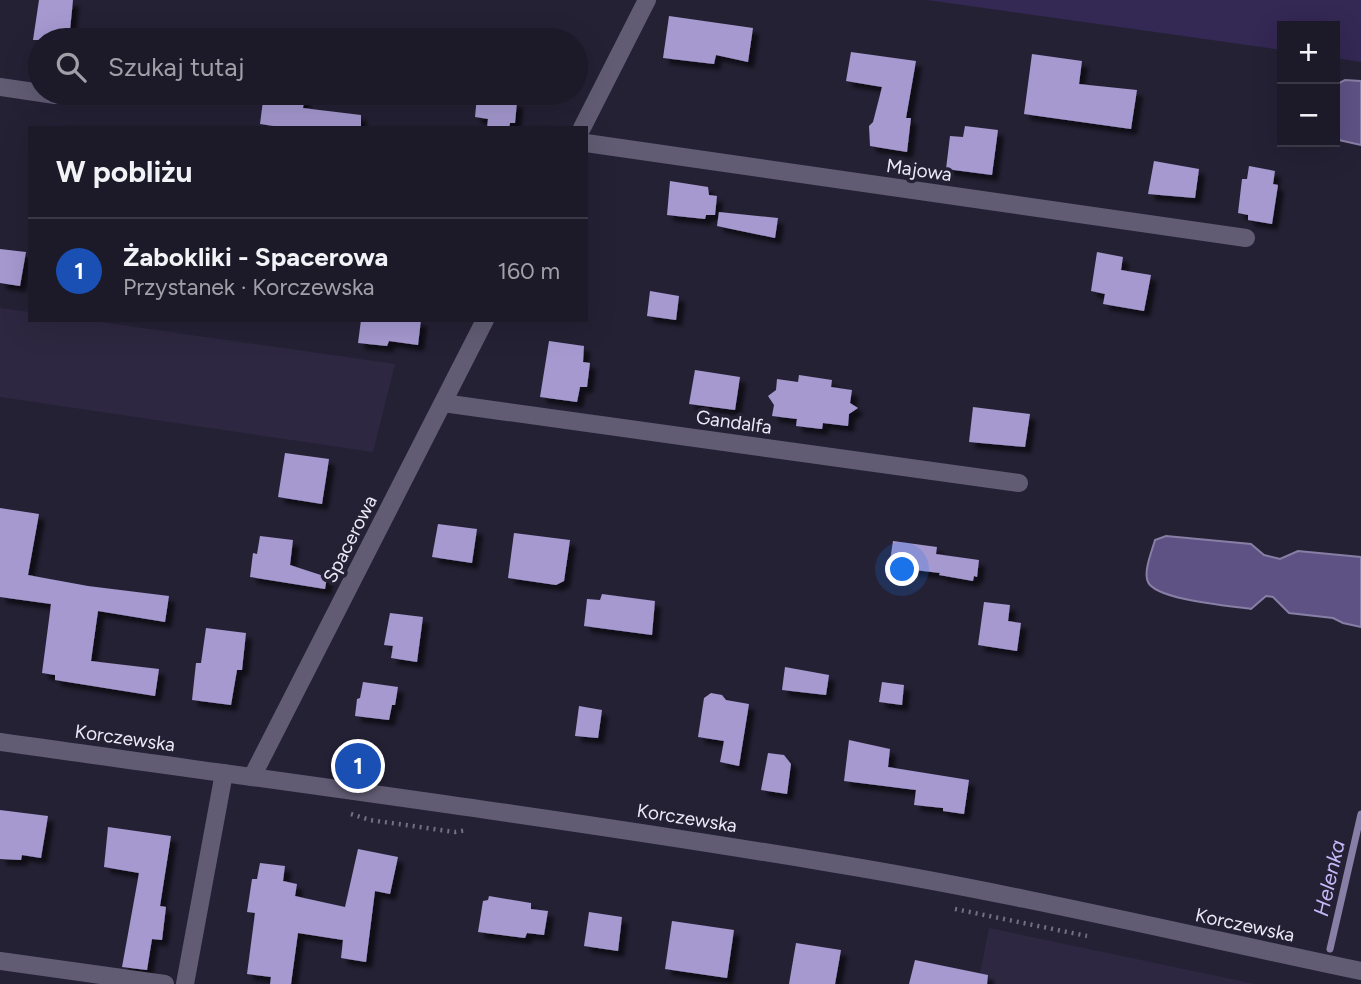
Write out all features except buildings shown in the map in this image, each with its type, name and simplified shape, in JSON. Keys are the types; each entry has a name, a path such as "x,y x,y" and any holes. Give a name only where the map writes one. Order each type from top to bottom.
{"street":[{"path":"583,126 647,0"},
{"path":"0,87 28,91"},
{"name":"Majowa","path":"588,143 1246,239"},
{"name":"Spacerowa","path":"253,778 484,322"},
{"name":"Gandalfa","path":"443,403 1019,483"},
{"name":"Korczewska","path":"0,742 557,819 832,863 989,892 1361,971"},
{"path":"184,984 224,773"},
{"path":"0,961 165,984"}],"path":[{"path":"345,812 370,820 455,832 476,829"},
{"path":"953,908 1089,936"}],"shaded area":[{"path":"927,0 1361,0 1361,62 1340,59 1340,21 1277,21 1277,49"},
{"path":"1345,80 1361,81 1361,145 1340,140 1340,82"},
{"path":"0,308 28,312 28,322 101,322 395,364 373,452 0,397"},
{"path":"1166,536 1251,544 1264,555 1280,559 1298,551 1361,557 1361,627 1333,618 1289,613 1273,597 1266,596 1251,609 1179,598 1154,588 1147,578 1148,561 1155,540"},
{"path":"989,928 1255,984 978,984"}],"waterway":[{"name":"Helenka","path":"1330,949 1361,814"}],"place":[{"name":"Żabokliki - Spacerowa","path":"358,766"}]}
